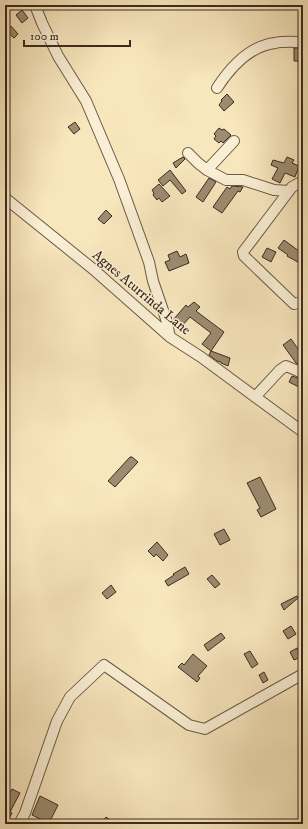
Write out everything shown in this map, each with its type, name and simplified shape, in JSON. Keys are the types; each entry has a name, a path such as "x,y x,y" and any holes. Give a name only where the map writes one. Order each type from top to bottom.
{"street":[{"path":"35,5 58,56 86,101 119,179 149,262 153,281 166,319 170,337"},
{"path":"217,88 224,77 244,57 261,46 274,43 303,42"},
{"path":"207,170 234,141"},
{"path":"188,153 207,170 226,180 243,180 274,190 289,191"},
{"path":"303,181 292,187 243,252 244,256 294,304 303,302"},
{"name":"Agnes Aturrinda Lane","path":"5,198 93,269 170,337 201,357 303,432"},
{"path":"255,397 280,370 286,366 303,374"},
{"path":"19,824 25,813 57,721 70,697 104,665 189,725 205,729 303,674"}],"building":[{"path":"22,10 28,18 22,23 16,15"},
{"path":"11,26 18,34 14,38 6,31"},
{"path":"294,48 302,48 303,61 294,61"},
{"path":"227,94 234,102 224,111 219,105 222,101 221,100"},
{"path":"75,122 80,129 74,134 68,127"},
{"path":"219,128 222,130 224,129 231,135 223,143 221,141 219,143 214,139 216,136 214,134"},
{"path":"183,157 185,159 176,168 173,163"},
{"path":"287,157 294,160 292,163 299,166 295,177 285,173 280,183 272,179 278,168 271,165 273,160 284,163"},
{"path":"170,170 186,191 182,194 170,180 163,186 158,180"},
{"path":"209,178 216,182 203,202 196,197"},
{"path":"159,184 170,196 162,202 159,198 157,200 153,195 154,193 152,190"},
{"path":"232,186 243,187 240,192 238,191 222,213 213,207 227,187 230,189"},
{"path":"106,210 112,216 104,224 98,219"},
{"path":"284,240 303,254 303,265 287,256 288,255 278,248"},
{"path":"267,248 276,252 271,262 262,257"},
{"path":"177,251 180,257 186,254 189,263 169,271 165,262 170,260 168,255"},
{"path":"194,302 200,307 196,311 224,332 211,351 202,344 211,333 190,317 180,328 173,322 173,320 186,305 188,307"},
{"path":"291,339 303,356 303,366 296,363 283,345"},
{"path":"211,351 230,358 228,366 209,355"},
{"path":"292,376 303,380 303,389 289,382"},
{"path":"130,457 138,462 115,487 108,481"},
{"path":"260,477 276,509 261,517 257,510 260,508 247,483"},
{"path":"224,529 230,540 220,545 214,534"},
{"path":"157,542 168,555 163,561 156,554 154,557 148,551"},
{"path":"185,567 189,574 168,586 165,581"},
{"path":"212,575 220,584 215,588 207,579"},
{"path":"111,585 116,592 107,599 102,593"},
{"path":"297,596 298,598 284,610 281,604"},
{"path":"291,626 296,634 288,639 283,631"},
{"path":"221,633 225,638 208,651 204,645"},
{"path":"297,648 301,657 294,660 290,652"},
{"path":"250,651 258,664 252,668 244,654"},
{"path":"193,654 207,666 198,676 200,678 197,682 178,667 182,663 184,665"},
{"path":"264,672 268,680 263,683 259,675"},
{"path":"12,789 20,793 10,812 12,813 5,824 5,802"},
{"path":"40,796 58,805 49,823 32,815"},
{"path":"106,817 116,824 101,824"}]}
